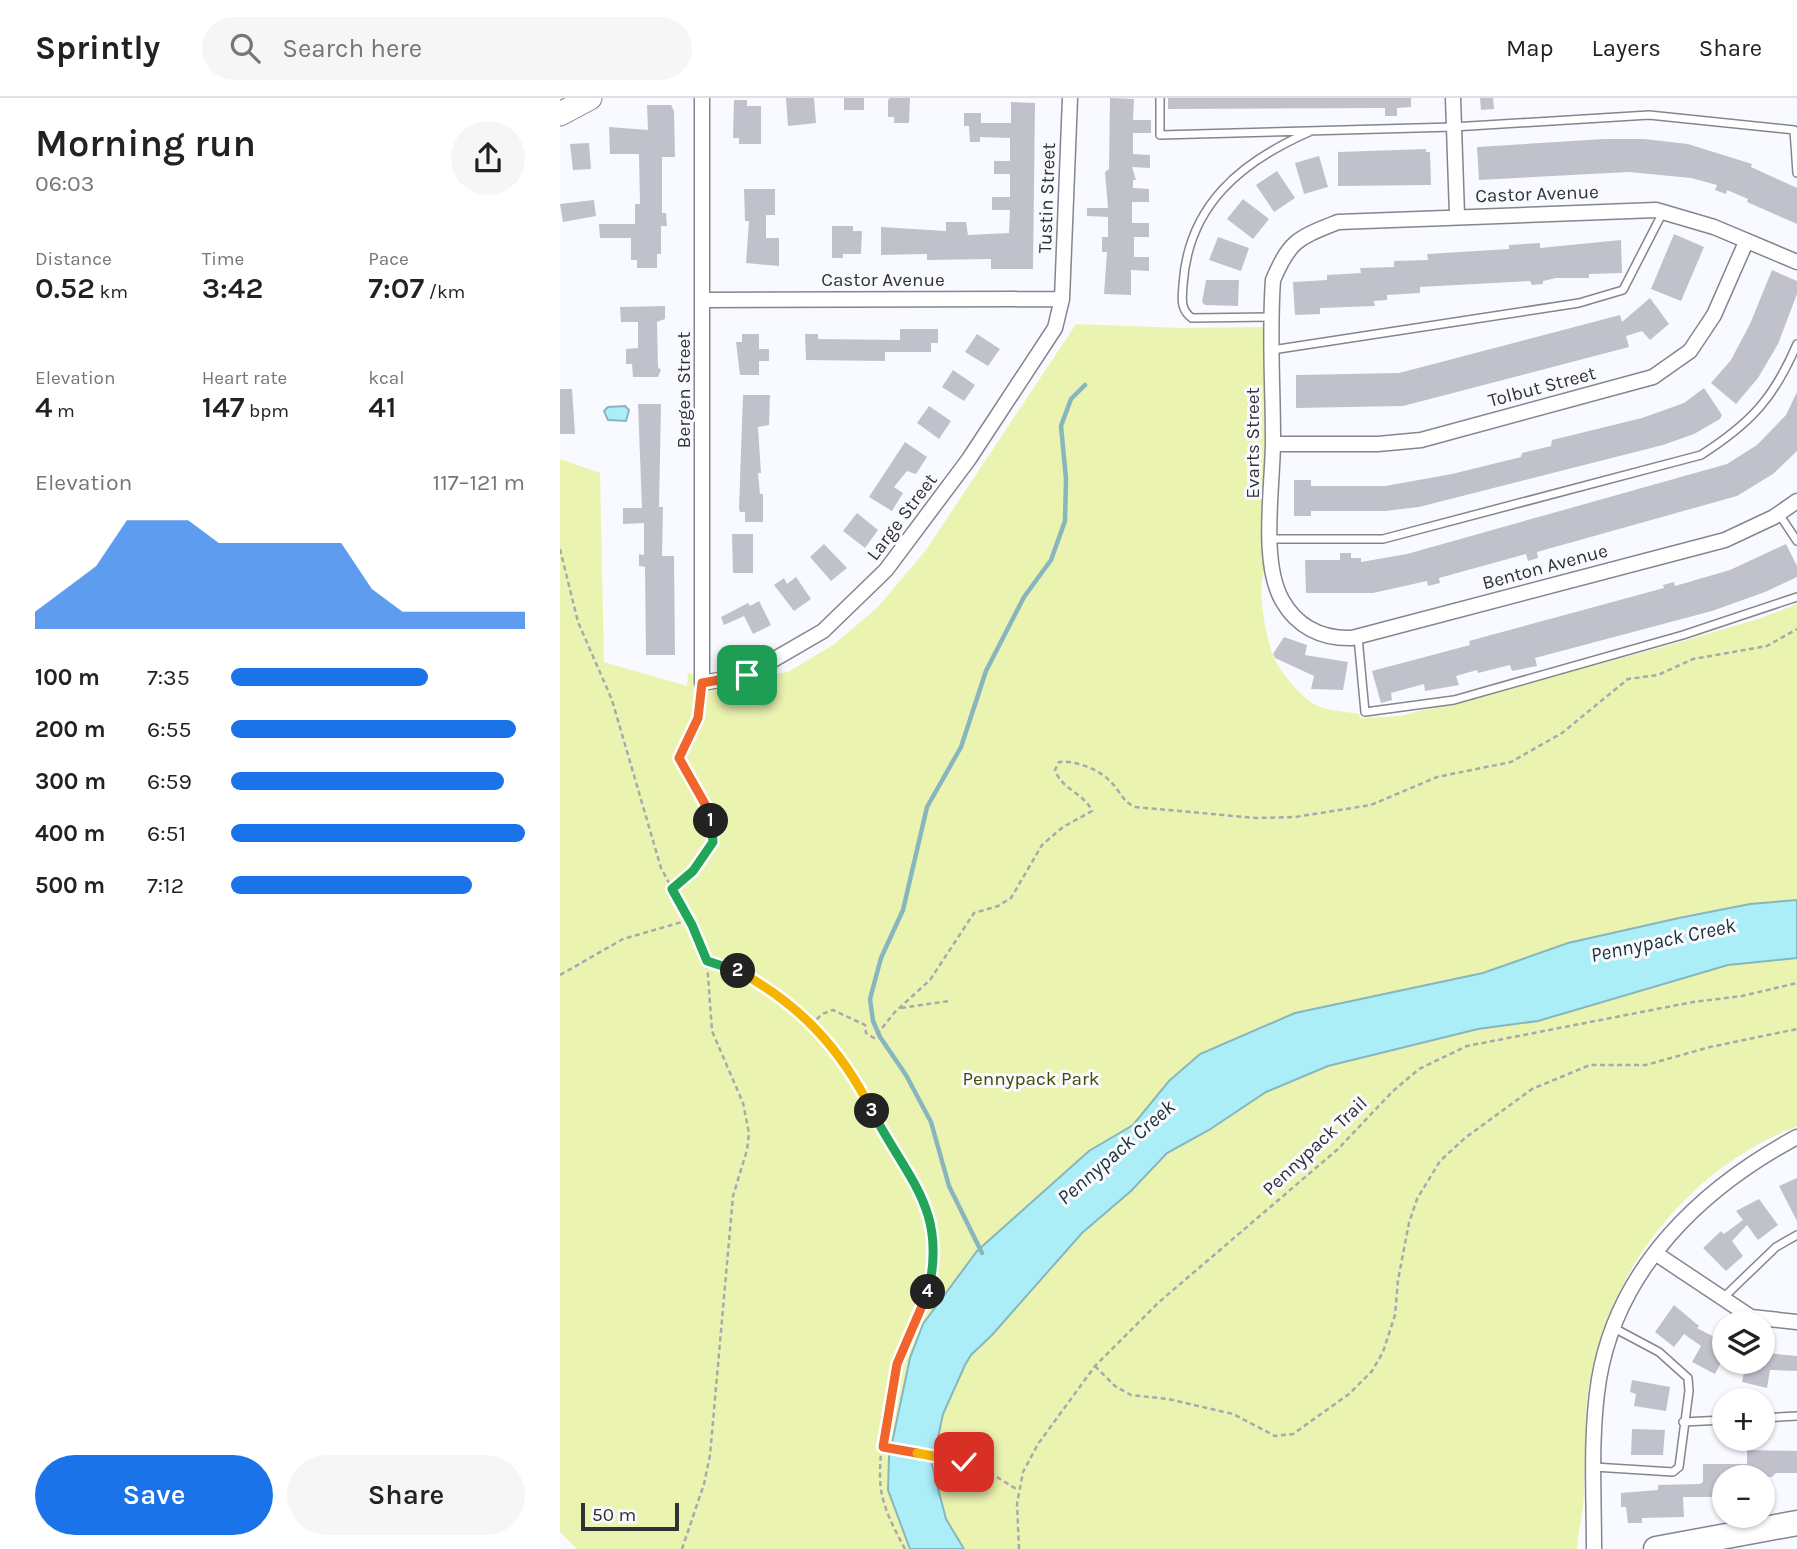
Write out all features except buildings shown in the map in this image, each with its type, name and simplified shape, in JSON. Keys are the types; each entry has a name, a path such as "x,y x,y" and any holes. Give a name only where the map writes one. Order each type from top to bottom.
{"highway":[{"path":"1656,1549 1797,1523"}],"main road":[{"path":"560,114 590,98"}],"street":[{"name":"Bergen Street","path":"702,98 702,683"},
{"name":"Tustin Street","path":"1062,299 1070,98"},
{"path":"1453,98 1457,215"},
{"name":"Castor Avenue","path":"1282,259 1288,247 1307,234 1338,222 1632,209 1663,211 1714,227 1797,262"},
{"name":"Tolbut Street","path":"1273,444 1378,444 1421,440 1653,377 1690,351 1714,316 1746,242"},
{"name":"Evarts Street","path":"1282,259 1273,280 1271,317 1271,540 1281,598 1299,622"},
{"name":"Castor Avenue","path":"704,300 1062,299"},
{"name":"Large Street","path":"702,683 747,675 823,631 886,570 969,458 1055,328 1062,299"},
{"name":"Benton Avenue","path":"1299,622 1333,638 1358,637 1725,540 1797,501"},
{"path":"1594,1549 1594,1466 1599,1379 1615,1328 1635,1283 1681,1220 1717,1187 1797,1137"},
{"path":"1655,1253 1751,1317 1797,1322"}],"lane":[{"path":"1160,98 1160,135 1453,127 1649,115 1794,130 1797,173"},
{"path":"1271,317 1192,318 1186,314 1182,305 1188,255 1206,210 1227,184 1251,162 1313,131"},
{"path":"1272,350 1579,303 1623,290 1663,211"},
{"path":"1271,540 1383,539 1701,455 1727,438 1765,403 1782,380 1797,344"},
{"path":"1779,513 1797,541"},
{"path":"1358,637 1365,712 1454,700 1683,635 1797,597"},
{"path":"1722,1299 1776,1247 1797,1235"},
{"path":"1594,1466 1673,1472 1679,1467 1689,1391 1688,1378 1659,1352 1615,1328"},
{"path":"1775,1417 1797,1416"},
{"path":"1683,1422 1712,1421"}],"path":[{"path":"560,549 578,622 612,700 660,868 689,920 707,961 712,1031 743,1102 749,1133 747,1150 733,1196 710,1455 704,1484 682,1549"},
{"path":"813,1023 822,1014 833,1010 865,1025 866,1033 874,1038 935,973 974,912 999,906 1011,898 1042,845 1063,827 1093,811 1056,776 1056,765 1059,762 1098,771 1113,784 1127,804 1135,807 1256,818 1295,817 1345,810 1390,799 1415,784 1437,777 1511,762 1562,733 1628,679 1658,676 1682,662 1701,657 1767,646 1797,629"},
{"path":"672,889 693,871 713,842 710,813 679,758 698,718 702,683"},
{"path":"560,975 623,939 689,920"},
{"path":"707,961 734,969 761,984 813,1023 846,1063 918,1190 933,1226 929,1289 897,1364 879,1469 881,1493 905,1549"},
{"name":"Pennypack Trail","path":"1019,1549 1018,1490 1033,1453 1095,1366 1158,1303 1338,1149 1402,1083 1435,1059 1467,1045 1693,1002 1742,996 1797,983"},
{"path":"901,1009 949,1001"},
{"path":"1095,1366 1115,1386 1131,1395 1168,1399 1233,1414 1275,1436 1293,1434 1349,1394 1373,1371 1383,1352 1395,1315 1398,1280 1417,1199 1440,1161 1465,1138 1532,1089 1590,1065 1646,1065 1710,1046 1797,1029"},
{"path":"883,1447 977,1465 1018,1490"}],"green space":[{"name":"Pennypack Park","path":"1076,324 1182,328 1264,327 1266,569 1261,597 1272,653 1279,667 1300,693 1317,706 1359,714 1360,718 1400,716 1663,647 1761,618 1797,604 1797,1126 1759,1144 1723,1167 1691,1194 1663,1224 1638,1258 1618,1294 1602,1333 1588,1391 1583,1507 1577,1549 577,1549 560,1532 560,459 600,473 604,662 687,686 688,673 694,674 697,688 788,672 833,645 877,608 926,550"}],"water":[{"path":"625,406 629,410 626,421 608,420 604,411 608,407"},
{"name":"Pennypack Creek","path":"1797,900 1797,958 1728,965 1538,1021 1478,1029 1328,1066 1266,1092 1209,1130 1167,1153 1131,1191 1082,1233 971,1355 943,1414 932,1465 946,1519 964,1549 910,1549 888,1490 889,1457 910,1358 923,1324 977,1251 1089,1151 1133,1125 1169,1081 1200,1054 1295,1013 1483,973 1568,943 1679,918 1750,904"}],"waterway":[{"path":"982,1253 949,1186 931,1122 906,1075 880,1037 873,1021 870,999 881,958 903,910 927,807 961,747 986,671 1024,597 1051,560 1065,521 1066,479 1061,426 1071,399 1085,385"}],"route":[{"path":"747,675 702,683 698,718 679,758 710,813 713,842 693,871 672,889 692,925 707,961 734,969 761,984 813,1023 832,1043 855,1077 888,1141 921,1196 933,1226 932,1274 925,1303 907,1337 897,1364 883,1447 964,1462"}]}
